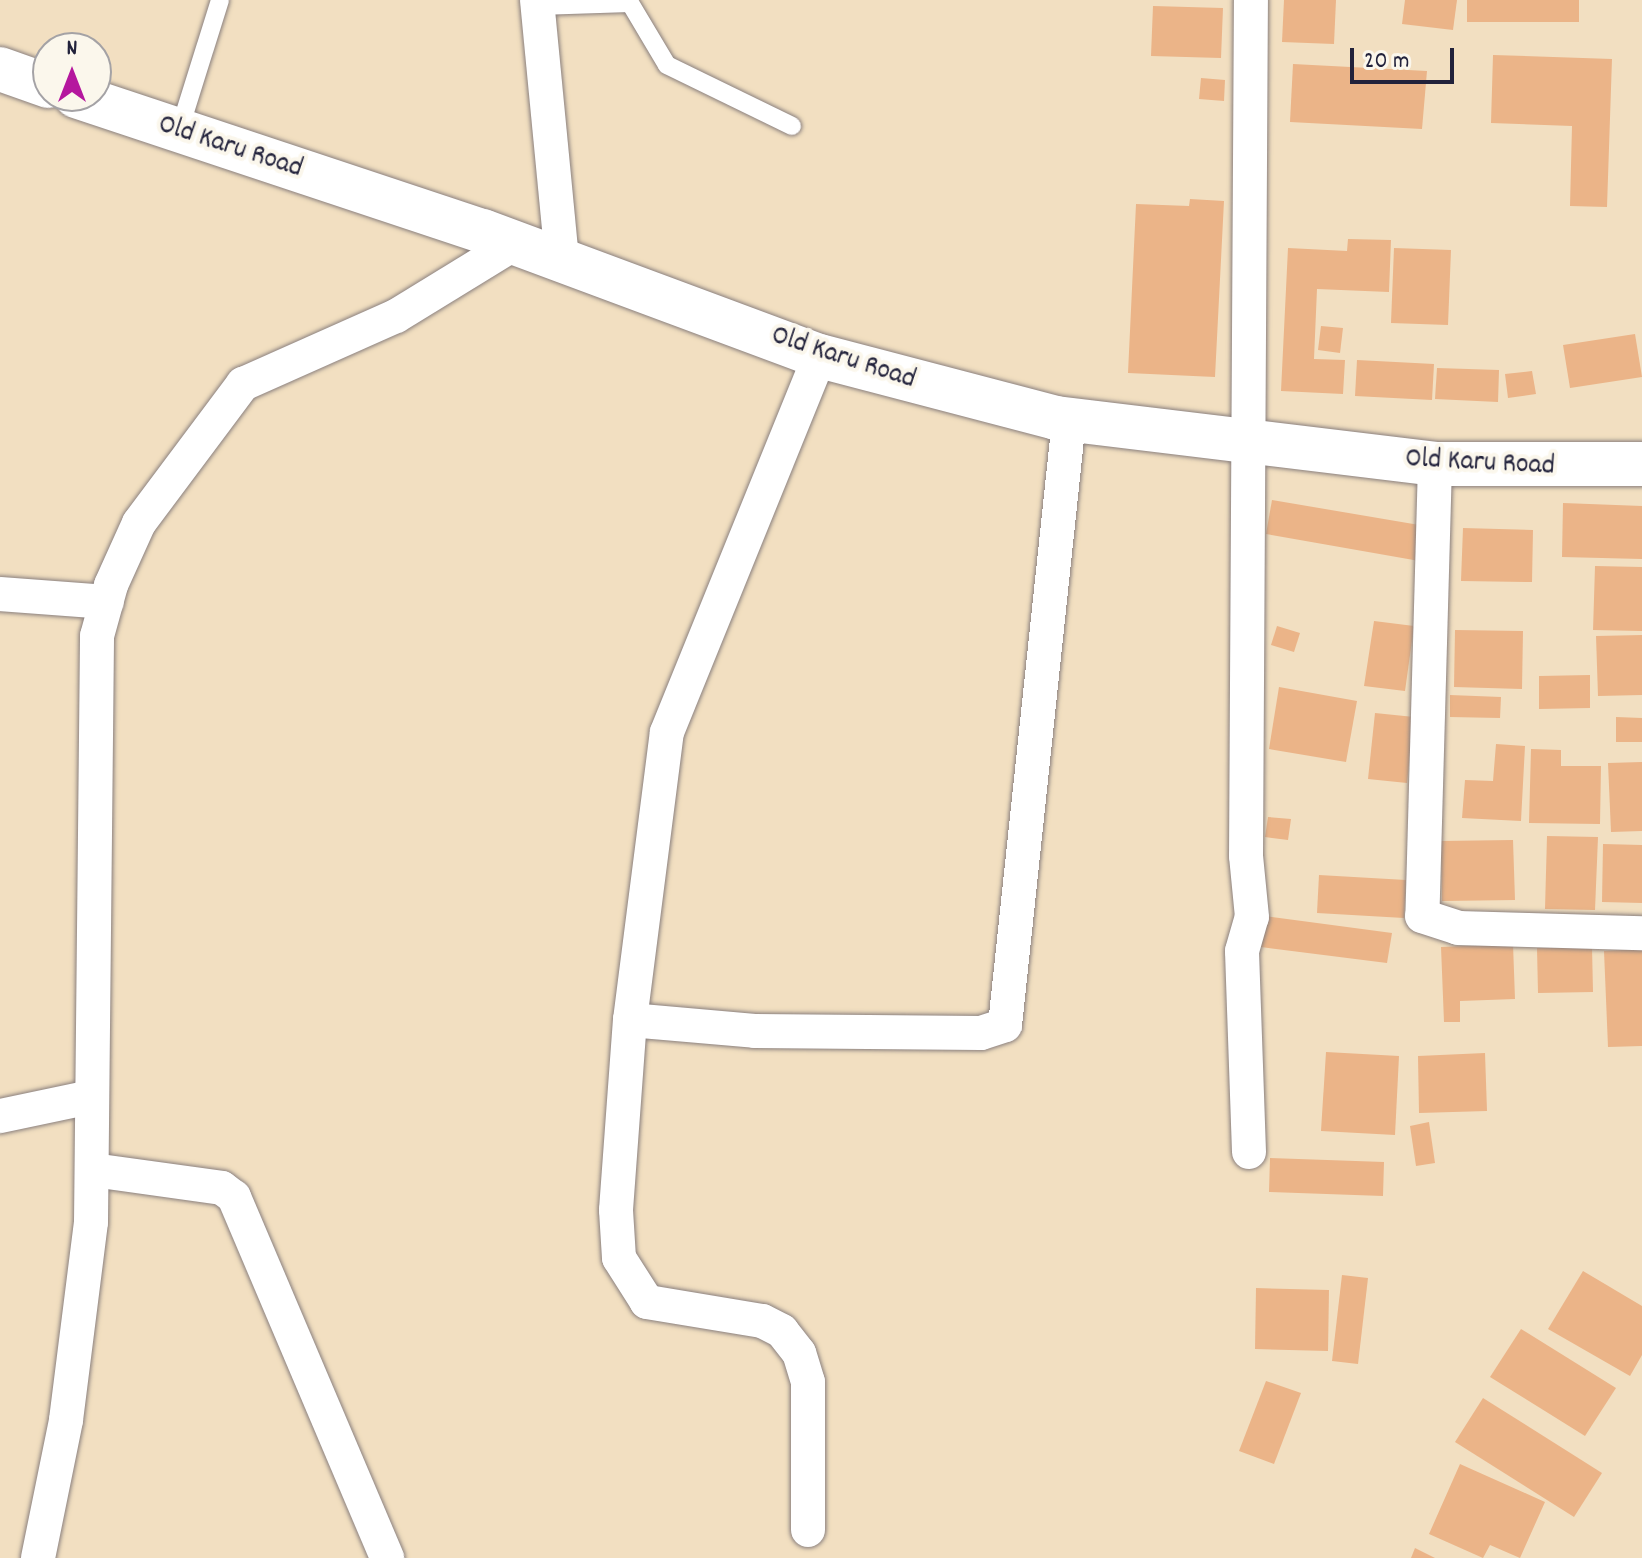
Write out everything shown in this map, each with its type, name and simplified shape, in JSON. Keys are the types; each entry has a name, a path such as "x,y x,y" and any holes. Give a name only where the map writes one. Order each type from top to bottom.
{"main road":[{"path":"0,69 32,80"},
{"name":"Old Karu Road","path":"112,108 515,243 820,356 1069,420 1248,445 1435,464 1642,464"}],"street":[{"path":"1249,1152 1242,951 1252,917 1248,445 1251,0"},
{"path":"537,3 562,260"},
{"path":"38,1558 66,1420 93,1170 90,1097 99,984 97,636 107,602 139,523 243,384 396,316 515,243"},
{"path":"808,1530 808,1382 799,1353 782,1331 762,1321 647,1302 619,1258 630,1020 667,732 820,356"},
{"path":"630,1020 755,1031 981,1033 1005,1025 1069,420"},
{"path":"1435,464 1422,916 1458,928 1642,933"},
{"path":"0,594 107,602"},
{"path":"0,1116 90,1097"},
{"path":"93,1170 222,1188 234,1197 387,1558"}],"lane":[{"path":"179,131 220,0"},
{"path":"537,3 630,3 667,65 792,126"}],"building":[{"path":"1284,0 1336,0 1334,44 1282,42"},
{"path":"1405,0 1457,0 1453,30 1402,24"},
{"path":"1467,0 1579,0 1579,22 1467,22"},
{"path":"1153,6 1223,8 1221,58 1151,56"},
{"path":"1493,55 1612,59 1607,207 1570,206 1572,126 1491,123"},
{"path":"1293,64 1427,71 1422,129 1290,122"},
{"path":"1201,78 1225,80 1224,101 1199,99"},
{"path":"1190,199 1224,201 1215,377 1128,373 1136,204 1189,206"},
{"path":"1348,239 1391,240 1389,292 1317,289 1314,359 1345,360 1343,394 1281,391 1288,248 1347,251"},
{"path":"1394,248 1451,250 1448,325 1391,323"},
{"path":"1321,326 1343,328 1340,353 1318,350"},
{"path":"1635,334 1642,377 1570,388 1563,345"},
{"path":"1357,360 1434,364 1432,400 1355,396"},
{"path":"1437,368 1499,370 1498,402 1435,399"},
{"path":"1532,371 1536,394 1508,398 1505,374"},
{"path":"1272,500 1431,527 1425,562 1266,534"},
{"path":"1563,503 1642,506 1642,559 1562,557"},
{"path":"1463,528 1533,530 1532,582 1461,581"},
{"path":"1595,566 1642,567 1642,631 1593,630"},
{"path":"1374,621 1414,626 1405,691 1364,686"},
{"path":"1277,626 1300,633 1294,652 1271,645"},
{"path":"1455,630 1523,631 1522,689 1454,687"},
{"path":"1642,635 1642,695 1598,696 1596,636"},
{"path":"1590,675 1590,708 1539,709 1539,676"},
{"path":"1279,687 1357,701 1346,762 1269,749"},
{"path":"1450,695 1501,697 1500,718 1450,717"},
{"path":"1375,713 1414,717 1407,783 1368,779"},
{"path":"1616,717 1642,718 1642,742 1616,742"},
{"path":"1496,744 1525,746 1521,821 1462,818 1465,780 1493,781"},
{"path":"1531,749 1561,750 1561,766 1601,766 1600,824 1529,823"},
{"path":"1642,762 1642,831 1611,832 1608,763"},
{"path":"1268,817 1291,819 1288,840 1265,837"},
{"path":"1547,836 1598,837 1595,910 1545,909"},
{"path":"1513,840 1515,900 1442,901 1441,841"},
{"path":"1603,844 1642,845 1642,903 1602,902"},
{"path":"1319,875 1406,880 1404,918 1317,913"},
{"path":"1265,916 1392,933 1387,963 1261,947"},
{"path":"1513,944 1515,999 1460,1001 1460,1022 1444,1022 1441,947"},
{"path":"1592,947 1593,992 1538,993 1537,948"},
{"path":"1642,949 1642,1046 1608,1047 1604,951"},
{"path":"1326,1052 1399,1056 1395,1135 1321,1131"},
{"path":"1485,1053 1487,1111 1419,1113 1418,1056"},
{"path":"1429,1122 1435,1163 1416,1166 1410,1126"},
{"path":"1270,1158 1384,1162 1383,1196 1269,1192"},
{"path":"1583,1271 1642,1306 1642,1355 1630,1376 1548,1329"},
{"path":"1342,1275 1368,1278 1358,1364 1332,1361"},
{"path":"1256,1288 1329,1290 1328,1351 1255,1349"},
{"path":"1521,1329 1616,1388 1585,1436 1490,1377"},
{"path":"1266,1381 1301,1393 1274,1464 1239,1451"},
{"path":"1483,1398 1602,1473 1574,1517 1455,1442"},
{"path":"1460,1464 1545,1502 1520,1558 1490,1545 1483,1558 1429,1534"},
{"path":"1415,1548 1435,1558 1411,1558"}]}
